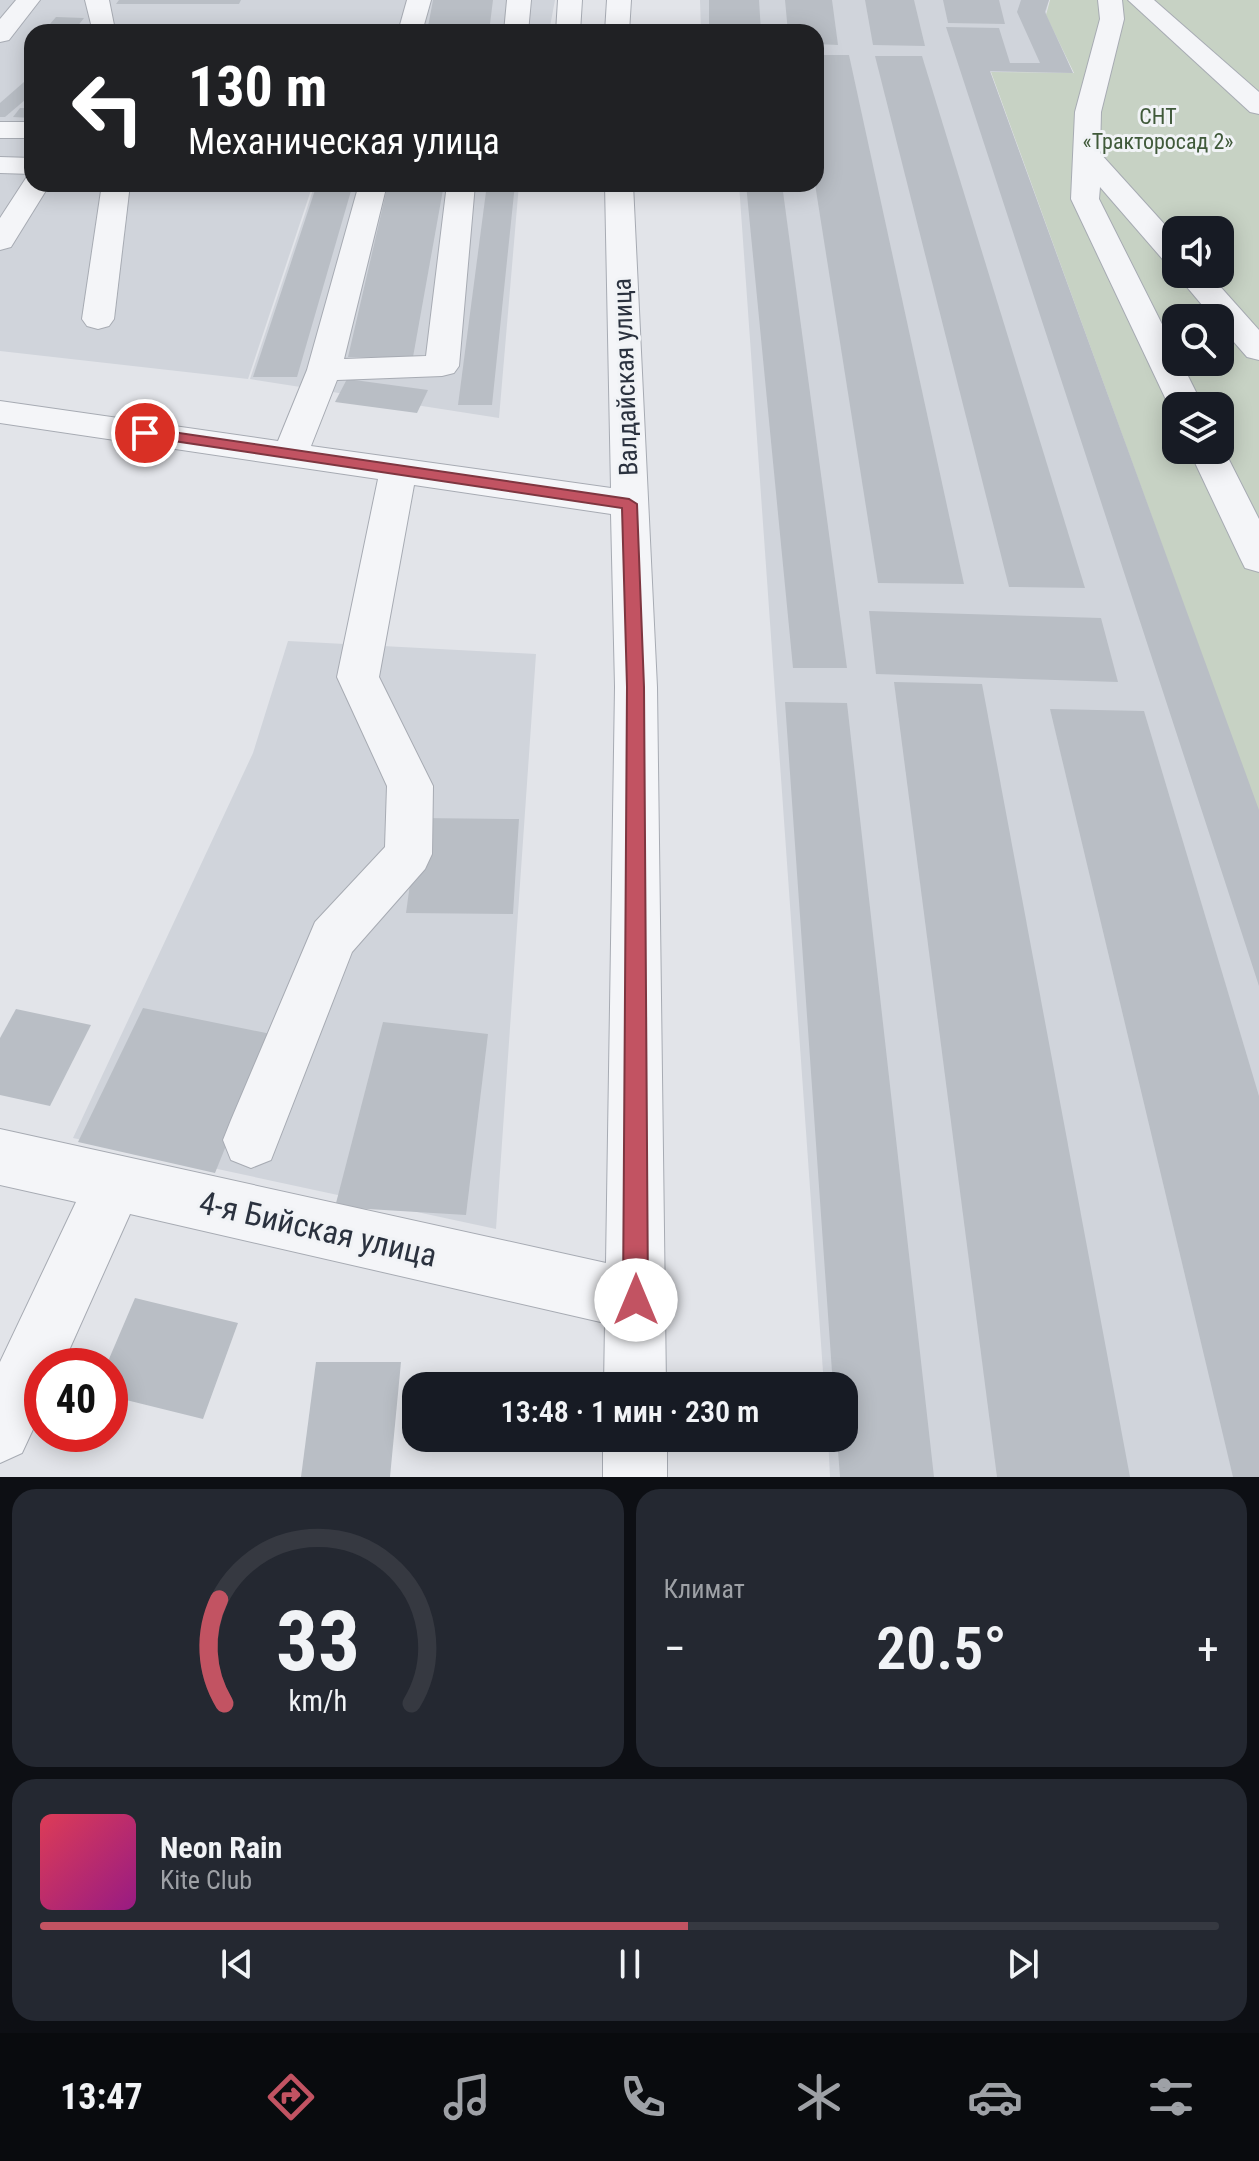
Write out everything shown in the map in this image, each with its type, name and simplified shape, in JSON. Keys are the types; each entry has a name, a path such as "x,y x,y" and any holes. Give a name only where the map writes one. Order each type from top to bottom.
{"street":[{"path":"0,35 28,0"},
{"path":"97,0 101,24"},
{"path":"412,24 419,0"},
{"path":"517,24 519,0"},
{"path":"568,24 570,0"},
{"path":"618,24 619,0"},
{"path":"1110,0 1112,19 1088,112 1085,199 1179,392"},
{"path":"1140,0 1259,106"},
{"path":"0,130 24,130"},
{"path":"1087,155 1162,240"},
{"path":"0,165 24,166"},
{"path":"0,241 31,192"},
{"path":"98,319 115,192"},
{"path":"290,454 324,370 371,192"},
{"path":"324,370 442,366 460,192"},
{"name":"Валдайская улица","path":"619,192 636,687 635,1372"},
{"path":"1204,288 1259,350"},
{"path":"0,412 629,504"},
{"path":"1214,464 1259,558"},
{"path":"251,1140 333,938 408,854 410,786 358,677 398,470"},
{"name":"4-я Бийская улица","path":"0,1157 636,1300"},
{"path":"0,1431 115,1183"},
{"path":"635,1452 635,1477"}],"shaded area":[{"path":"0,0 555,0 550,24 24,24 24,192 310,192 248,379 0,351"},
{"path":"700,0 1049,0 1046,12 1073,73 990,72 1259,810 1259,1477 830,1477 829,1452 858,1452 858,1372 823,1372 740,192 824,192 824,24 701,24"},
{"path":"312,192 518,192 499,418 250,379"},
{"path":"288,641 536,654 496,1229 73,1138 253,753"}],"green space":[{"name":"СНТ «Тракторосад 2»","path":"1050,0 1259,0 1259,813 991,72 1074,73 1046,15"}],"building":[{"path":"119,0 241,0 239,4 116,4"},
{"path":"433,0 493,0 490,24 428,24"},
{"path":"709,0 759,0 760,24 709,24"},
{"path":"785,0 832,0 838,45 824,44 824,24 787,24"},
{"path":"865,0 914,0 925,46 873,45"},
{"path":"943,0 999,0 1005,24 948,23"},
{"path":"1021,0 1049,0 1045,12 1073,73 990,71 1259,810 1259,986 946,27 999,28 1010,63 1040,63 1017,12"},
{"path":"56,17 84,18 79,24 50,24"},
{"path":"824,55 849,55 964,584 878,583 816,192 824,192"},
{"path":"875,56 922,56 1085,588 1009,587"},
{"path":"24,82 24,101 5,117 0,117 0,103"},
{"path":"20,108 24,108 24,118 13,117"},
{"path":"314,192 351,192 297,377 253,377"},
{"path":"386,192 443,192 413,357 348,357"},
{"path":"486,192 514,192 492,405 458,405"},
{"path":"747,192 783,192 847,668 793,668"},
{"path":"347,379 428,390 417,413 335,402"},
{"path":"869,611 1101,618 1118,682 876,674"},
{"path":"894,682 982,684 1130,1477 997,1477"},
{"path":"785,702 847,703 934,1477 840,1477 838,1452 858,1452 858,1372 832,1372"},
{"path":"1050,709 1144,711 1259,1096 1259,1477 1233,1477"},
{"path":"419,818 519,819 513,914 406,913"},
{"path":"143,1008 271,1034 215,1173 78,1142"},
{"path":"16,1009 91,1025 50,1106 0,1095 0,1038"},
{"path":"383,1022 488,1034 466,1215 335,1207"},
{"path":"135,1298 238,1323 203,1419 128,1400 128,1348 114,1348"},
{"path":"316,1362 401,1362 390,1477 301,1477"}],"route":[{"path":"145,433 629,504 636,687 636,1300"}]}
